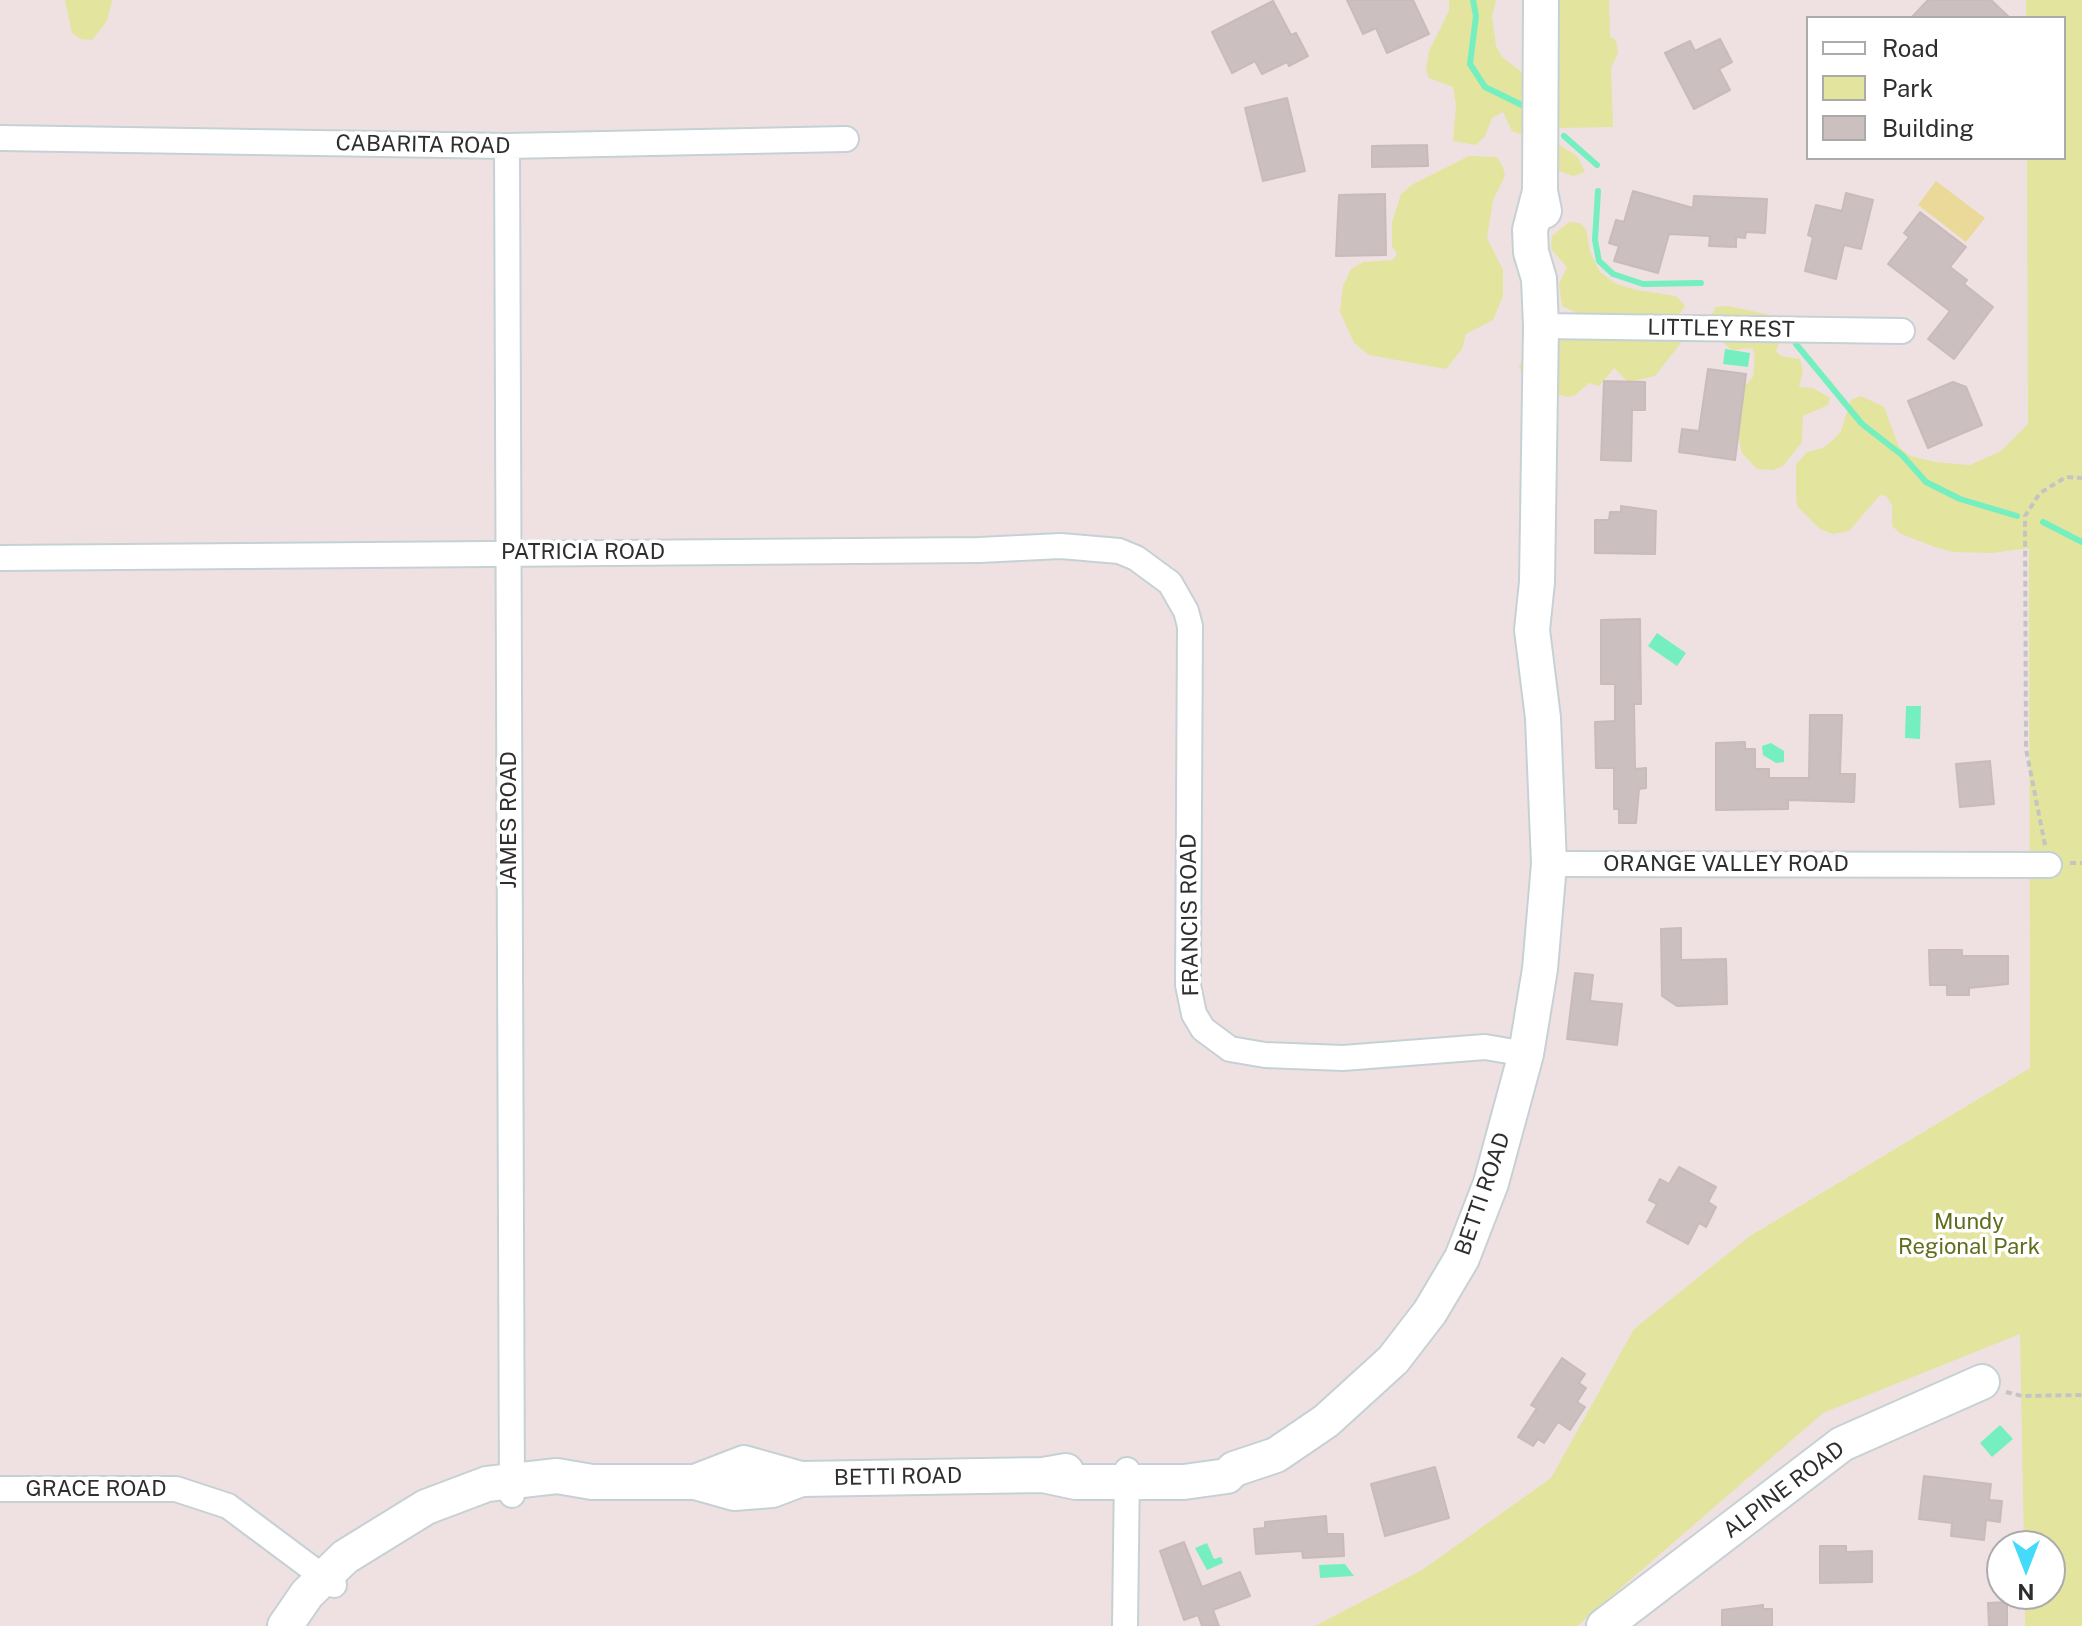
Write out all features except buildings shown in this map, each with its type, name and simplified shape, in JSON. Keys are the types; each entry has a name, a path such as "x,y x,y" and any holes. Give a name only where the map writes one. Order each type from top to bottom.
{"street":[{"path":"1541,0 1540,191 1544,210 1542,244 1549,270 1540,318 1537,582 1551,683 1543,718 1549,864"},
{"name":"CABARITA ROAD","path":"0,138 507,146 846,139"},
{"name":"JAMES ROAD","path":"507,146 512,1487"},
{"name":"LITTLEY REST","path":"1540,318 1902,331"},
{"name":"PATRICIA ROAD","path":"0,558 1072,547 1119,551 1160,573"},
{"name":"FRANCIS ROAD","path":"1160,573 1179,597 1190,626 1188,985 1194,1014 1203,1029 1230,1049 1265,1055 1343,1058 1485,1047 1526,1054"},
{"name":"ORANGE VALLEY ROAD","path":"1549,864 2049,865"},
{"name":"BETTI ROAD","path":"285,1626 352,1566 436,1517 498,1496 512,1487 592,1482 695,1482 734,1493 772,1490 801,1479 1043,1475 1077,1468 1127,1476 1234,1469 1276,1455 1326,1421 1393,1360 1430,1312 1462,1258 1491,1183 1526,1054 1540,969 1549,864"},
{"name":"ALPINE ROAD","path":"1604,1626 1842,1444 1982,1382"},
{"path":"1125,1626 1127,1476"},
{"name":"GRACE ROAD","path":"0,1489 176,1489 228,1506 274,1542 317,1597"}],"path":[{"path":"2049,865 2026,749 2025,516 2040,493 2066,477 2082,478"},
{"path":"1982,1382 2022,1396 2081,1396"}],"green space":[{"path":"65,0 112,0 107,21 92,40 81,39 72,33"},
{"path":"1449,0 1496,0 1492,16 1496,46 1502,57 1527,76 1528,137 1512,131 1503,112 1492,118 1485,136 1476,145 1453,141 1456,105 1453,87 1429,78 1426,70 1429,51 1449,11"},
{"path":"1557,0 1609,0 1610,37 1616,40 1618,53 1611,68 1613,127 1556,128"},
{"name":"Mundy Regional Park","path":"2026,0 2082,0 2082,1626 2025,1626 2025,1610 2066,1610 2066,1530 2024,1530 2020,1334 1823,1413 1577,1626 1315,1626 1422,1570 1551,1478 1634,1329 1750,1236 2030,1068 2029,548 1992,553 1953,552 1935,547 1901,534 1892,526 1892,505 1886,496 1880,495 1849,531 1833,534 1820,529 1797,506 1796,465 1807,452 1823,448 1834,439 1841,431 1851,400 1861,396 1884,407 1899,447 1910,456 1935,462 1970,465 2001,451 2028,424 2027,160 2066,160 2066,16 2026,16"},
{"path":"1555,142 1577,156 1585,172 1573,176 1559,171 1555,163"},
{"path":"1469,156 1497,157 1505,176 1493,200 1487,238 1503,270 1503,296 1493,320 1466,334 1462,349 1446,369 1369,355 1354,343 1340,312 1343,286 1351,269 1363,262 1393,260 1397,254 1392,246 1392,222 1401,194 1413,184"},
{"path":"1569,222 1580,223 1586,229 1590,252 1600,272 1616,284 1676,296 1685,306 1679,315 1588,318 1562,306 1559,284 1567,267 1551,249 1552,236"},
{"path":"1728,306 1766,314 1782,337 1776,351 1781,356 1800,359 1803,371 1799,387 1813,388 1830,398 1828,405 1803,416 1802,442 1783,466 1773,470 1757,469 1742,453 1738,436 1739,392 1753,377 1755,355 1752,348 1732,350 1713,334 1712,314 1716,307"},
{"path":"1566,336 1678,337 1681,343 1655,376 1628,382 1614,368 1599,386 1589,383 1574,396 1566,397 1525,383 1519,367 1523,358 1534,347 1557,344"}],"shaded area":[{"path":"1936,181 1985,218 1966,242 1918,205"},
{"path":"1725,349 1750,353 1748,367 1723,364"},
{"path":"1657,633 1686,653 1677,666 1648,646"},
{"path":"1906,706 1921,706 1920,739 1905,738"},
{"path":"1771,743 1784,751 1784,762 1776,763 1763,755 1762,746"},
{"path":"2000,1425 2013,1439 1992,1457 1980,1443"},
{"path":"1207,1543 1214,1559 1221,1557 1223,1563 1207,1570 1195,1548"},
{"path":"1345,1564 1354,1576 1320,1578 1319,1565"}],"waterway":[{"path":"1473,0 1476,16 1470,64 1485,87 1528,108"},
{"path":"1564,136 1597,165"},
{"path":"1598,191 1595,240 1599,261 1613,274 1643,284 1701,283"},
{"path":"1796,344 1862,424 1902,455 1926,482 1960,499 2017,516"},
{"path":"2043,522 2082,542"}]}
